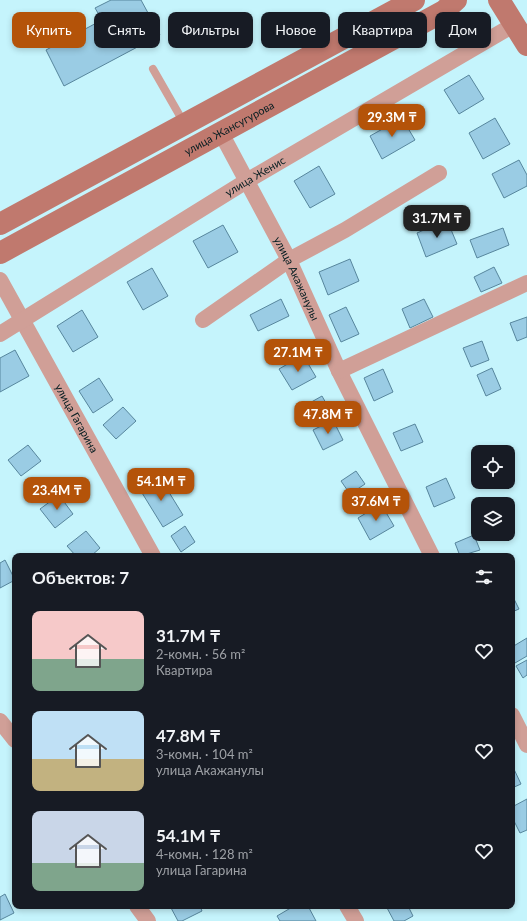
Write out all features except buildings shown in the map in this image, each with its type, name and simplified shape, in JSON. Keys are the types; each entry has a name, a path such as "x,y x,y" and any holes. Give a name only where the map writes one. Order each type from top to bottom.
{"main road":[{"name":"улица Жансугурова","path":"0,252 215,137 444,11 456,0"},
{"path":"499,0 527,45"},
{"path":"0,224 407,2"},
{"path":"191,121 215,137"}],"street":[{"name":"улица Женис","path":"0,334 245,182 515,24"},
{"name":"улица Акажанулы","path":"215,137 245,182 289,260 339,371 430,553"},
{"path":"203,320 289,260 345,230 439,173"},
{"name":"улица Гагарина","path":"0,280 151,553"},
{"path":"339,371 527,283"},
{"path":"0,721 12,736"},
{"path":"515,721 527,745"},
{"path":"139,909 148,921"},
{"path":"349,909 356,921"}],"lane":[{"path":"153,69 191,121"}]}
